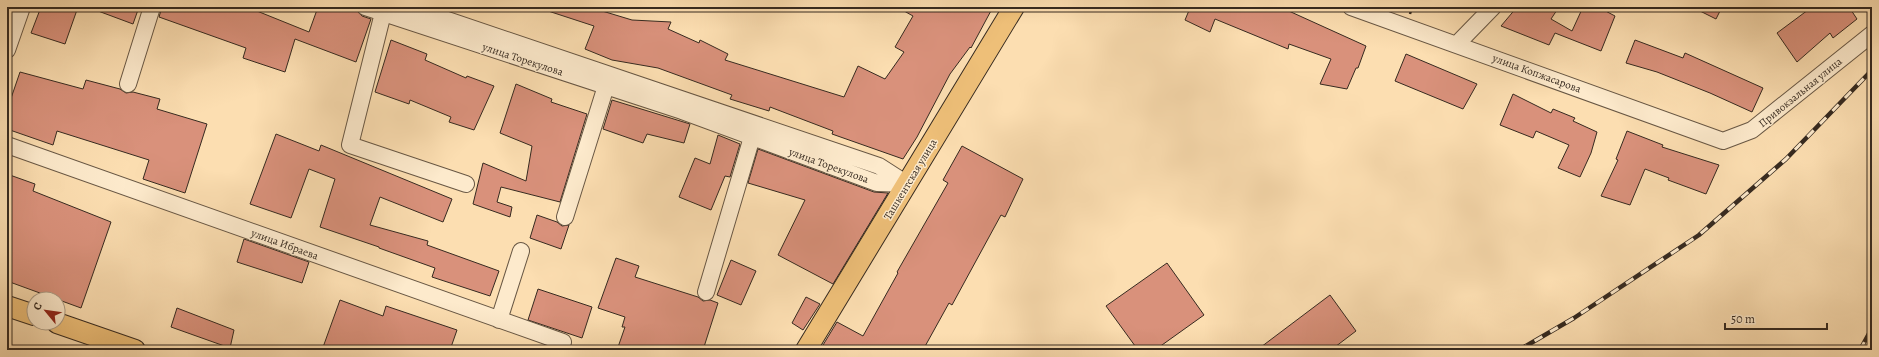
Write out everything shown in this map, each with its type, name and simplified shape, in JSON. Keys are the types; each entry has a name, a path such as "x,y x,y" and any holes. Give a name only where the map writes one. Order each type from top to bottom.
{"main road":[{"name":"Ташкентская улица","path":"806,350 1014,7"},
{"path":"7,306 26,312"},
{"path":"66,326 135,350"}],"street":[{"path":"7,50 22,7"},
{"path":"128,84 152,7"},
{"name":"улица Торекулова","path":"365,7 606,86 877,183 907,184"},
{"name":"улица Торекулова","path":"409,7 879,166 907,184"},
{"name":"улица Копжасарова","path":"1351,7 1723,141"},
{"path":"1456,44 1493,7"},
{"path":"383,13 350,145 466,184"},
{"name":"Привокзальная улица","path":"1723,141 1752,130 1872,34"},
{"path":"565,217 606,86"},
{"path":"706,292 752,137"},
{"name":"улица Ибраева","path":"7,145 563,342"},
{"path":"499,320 521,251"}],"building":[{"path":"41,7 78,7 65,44 31,33"},
{"path":"90,7 139,7 133,24"},
{"path":"162,7 247,7 309,32 318,7 349,7 356,9 362,16 371,19 356,62 295,39 285,72 243,58 246,48 159,17"},
{"path":"543,7 589,7 632,20 671,22 668,29 699,43 700,40 728,54 725,60 844,97 858,66 885,79 904,52 895,47 913,16 897,7 993,7 971,48 970,47 950,74 917,137 903,159 832,134 833,131 770,107 769,111 730,99 732,95 658,68 612,60 585,49 594,26 542,9"},
{"path":"1187,7 1280,7 1366,46 1358,68 1356,68 1347,89 1320,84 1331,59 1289,44 1288,49 1215,19 1210,32 1185,20 1190,8"},
{"path":"1517,7 1559,7 1551,19 1572,31 1583,7 1598,7 1615,16 1601,51 1555,33 1549,45 1501,26"},
{"path":"1692,7 1722,7 1716,19"},
{"path":"1812,7 1849,7 1857,19 1833,38 1830,33 1797,62 1777,33"},
{"path":"391,40 427,54 425,60 466,78 467,76 494,86 474,130 449,122 451,117 410,100 409,104 375,92"},
{"path":"1635,40 1683,58 1685,53 1763,88 1752,112 1710,93 1657,72 1626,63"},
{"path":"1406,54 1477,84 1463,109 1395,81"},
{"path":"20,72 83,89 86,80 120,89 126,93 133,92 160,99 157,109 207,124 185,193 143,179 149,160 57,131 53,145 7,129 7,110"},
{"path":"516,84 552,99 551,102 587,114 560,202 501,187 497,202 512,207 510,217 473,204 483,163 526,181 532,146 500,133"},
{"path":"1513,94 1551,113 1553,109 1575,118 1573,121 1597,132 1591,153 1580,177 1558,168 1569,145 1536,131 1533,138 1500,125"},
{"path":"612,100 690,124 684,143 647,134 643,143 603,129"},
{"path":"1627,131 1663,145 1662,147 1719,165 1706,194 1668,180 1669,178 1645,169 1630,205 1601,196 1618,160 1616,159"},
{"path":"276,134 319,151 321,145 452,199 443,222 380,197 370,225 428,241 427,245 499,271 490,296 432,277 435,268 320,227 335,179 309,169 291,218 250,204"},
{"path":"718,135 740,144 730,177 725,176 711,210 679,197 695,158 710,164"},
{"path":"962,146 1023,179 1005,217 1001,215 952,305 949,303 923,350 820,350 837,322 863,336 898,273 897,272 948,183 943,180"},
{"path":"758,149 874,192 888,193 833,284 778,255 805,200 748,183"},
{"path":"7,174 35,184 33,191 111,222 81,308 66,303 66,291 34,291 7,281"},
{"path":"537,215 557,222 562,226 569,225 561,249 530,238"},
{"path":"244,239 309,262 302,283 237,262"},
{"path":"616,258 639,266 635,277 698,297 703,301 710,300 718,303 703,350 617,350 625,327 622,327 625,317 598,308"},
{"path":"731,260 756,271 741,305 717,295"},
{"path":"1167,263 1204,315 1155,350 1138,350 1106,306"},
{"path":"538,289 592,307 582,338 528,320"},
{"path":"1330,295 1356,331 1331,350 1257,350"},
{"path":"806,297 820,304 803,330 792,323"},
{"path":"340,300 383,316 386,306 457,330 450,350 322,350"},
{"path":"177,308 234,330 230,348 171,327"}],"railway":[{"path":"1519,350 1574,318 1699,235 1786,159 1872,70"},
{"path":"1860,350 1872,328"}]}
